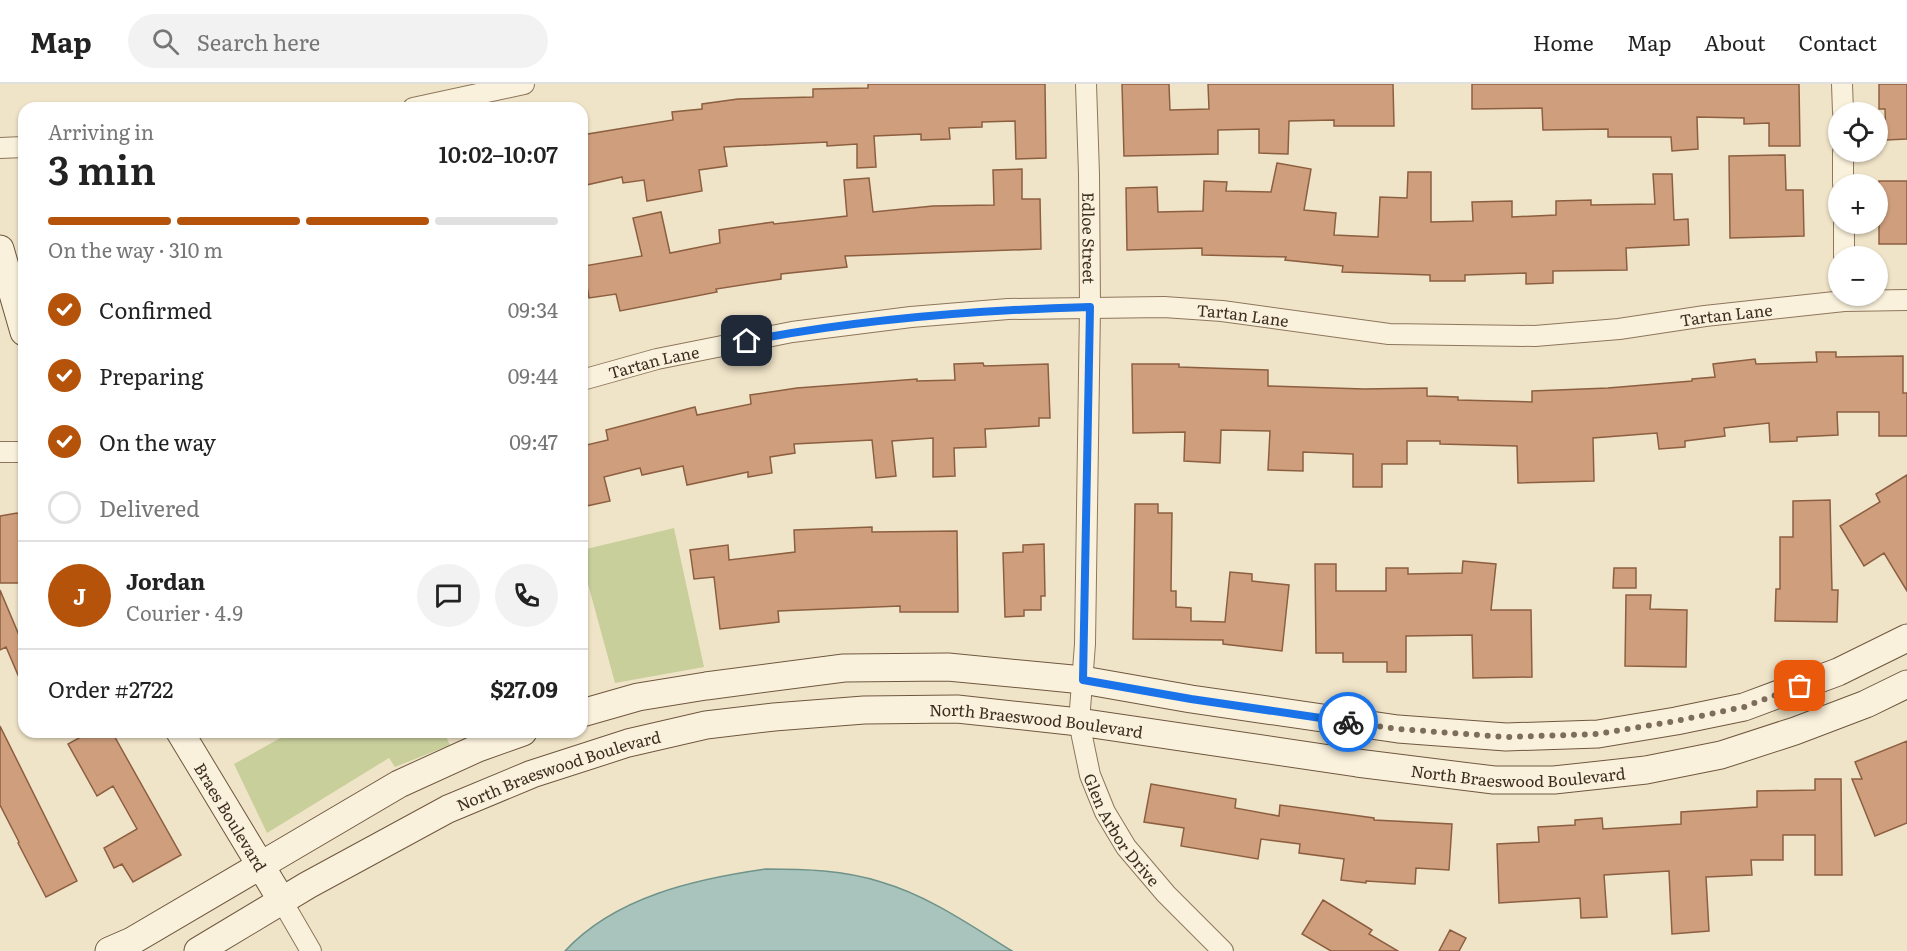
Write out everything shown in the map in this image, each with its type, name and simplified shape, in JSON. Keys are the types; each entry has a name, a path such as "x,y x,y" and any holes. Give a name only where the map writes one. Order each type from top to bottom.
{"main road":[{"path":"0,249 18,312"},
{"name":"North Braeswood Boulevard","path":"588,711 639,698 706,686 844,668 948,667 1083,680 1191,699 1387,728 1506,737 1598,734 1737,708 1838,672 1907,638"},
{"name":"North Braeswood Boulevard","path":"198,951 282,901 448,810 532,774 628,743 712,724 864,710 957,709 1079,722 1357,763 1494,780 1554,780 1646,770 1720,755 1795,731 1866,704 1907,684"},
{"path":"706,686 712,724"},
{"path":"1737,708 1750,746"},
{"name":"Braes Boulevard","path":"184,738 282,901"},
{"path":"109,951 132,941 261,867 399,784 478,748 506,738"}],"street":[{"path":"441,102 524,84"},
{"name":"Edloe Street","path":"1083,680 1090,307 1086,84"},
{"path":"1842,84 1843,102"},
{"path":"0,148 18,147"},
{"name":"Tartan Lane","path":"1888,299 1907,300"},
{"name":"Tartan Lane","path":"588,378 657,359 792,332 911,317 1008,309 1164,307 1222,311 1389,334 1534,336 1619,329 1828,300"},
{"path":"0,452 18,452"},
{"name":"Glen Arbor Drive","path":"1083,680 1079,722 1090,775 1106,812 1126,847 1166,894 1223,951"},
{"path":"282,901 311,951"}],"green space":[{"path":"674,528 704,667 615,683 588,584 588,549"},
{"path":"280,738 447,738 450,745 395,767 389,758 267,833 234,764"}],"water":[{"path":"766,869 838,873 867,878 899,888 965,921 1012,951 565,951 585,932 632,904 684,885"}],"building":[{"path":"868,84 1045,84 1046,158 1016,159 1015,121 982,122 982,127 949,128 950,139 921,140 921,134 874,136 876,167 857,168 857,144 827,146 827,142 724,147 727,166 699,170 702,191 647,201 644,180 623,183 622,177 588,185 588,134 673,120 672,112 702,109 702,104 738,99 813,97 813,89 868,88"},
{"path":"1122,84 1169,84 1170,110 1209,109 1208,84 1393,84 1394,126 1334,126 1334,120 1289,121 1288,154 1259,153 1259,129 1218,130 1218,154 1124,156"},
{"path":"1472,84 1799,84 1800,146 1769,146 1769,123 1744,124 1744,118 1697,117 1698,149 1672,151 1671,137 1608,137 1608,129 1543,130 1542,108 1472,109"},
{"path":"1879,84 1907,84 1907,139 1888,140 1888,102 1879,102"},
{"path":"1785,155 1786,190 1803,190 1804,236 1730,238 1729,156"},
{"path":"1277,163 1311,169 1304,210 1336,213 1334,235 1378,237 1380,197 1407,198 1408,172 1431,172 1431,222 1473,221 1472,202 1512,201 1512,217 1556,215 1556,201 1591,200 1591,205 1655,204 1653,174 1672,174 1674,220 1688,219 1689,245 1626,248 1627,270 1553,271 1553,283 1526,284 1526,273 1465,275 1465,281 1430,281 1430,275 1342,272 1343,266 1285,260 1286,257 1202,255 1202,248 1127,250 1126,188 1157,187 1158,212 1203,211 1204,181 1227,182 1226,191 1271,192"},
{"path":"1022,169 1022,199 1040,199 1041,249 845,256 847,267 781,274 781,279 716,289 717,292 620,311 616,294 589,298 588,265 642,256 633,218 661,212 670,253 720,243 719,230 773,222 774,224 847,216 844,180 869,178 873,212 933,206 994,205 993,170"},
{"path":"1888,181 1907,181 1907,244 1879,244 1879,234 1888,234"},
{"path":"1816,352 1836,352 1836,357 1903,356 1903,393 1907,393 1907,436 1879,436 1879,412 1837,412 1838,435 1797,437 1797,441 1770,442 1769,423 1724,428 1725,436 1685,441 1685,447 1659,449 1657,433 1593,438 1594,481 1518,483 1517,446 1407,441 1407,464 1382,464 1382,487 1353,487 1353,454 1303,452 1303,471 1268,470 1270,431 1221,430 1220,463 1184,461 1185,432 1133,433 1132,364 1179,364 1179,367 1268,370 1268,386 1427,388 1427,396 1458,397 1458,400 1532,402 1532,391 1692,381 1692,379 1715,377 1713,364 1755,359 1756,364 1817,362"},
{"path":"983,363 984,366 1048,364 1050,418 1039,418 1039,426 985,429 986,447 954,448 955,476 933,477 933,438 892,441 896,476 876,478 872,440 794,444 795,453 770,457 772,473 748,477 748,472 687,485 683,466 642,475 640,468 604,477 610,501 588,506 588,445 608,440 606,430 695,407 697,415 751,404 750,395 797,388 917,379 917,381 955,380 954,364"},
{"path":"1907,475 1907,591 1884,553 1864,566 1840,526 1880,502 1876,494"},
{"path":"1830,500 1832,590 1838,590 1837,622 1775,621 1776,589 1780,589 1780,537 1793,537 1793,501"},
{"path":"1135,504 1158,504 1158,513 1172,513 1171,591 1176,591 1176,607 1191,608 1191,621 1225,622 1230,572 1252,574 1252,581 1289,585 1282,651 1223,644 1223,640 1133,639"},
{"path":"18,514 18,583 0,583 0,516"},
{"path":"872,527 872,532 957,531 958,612 900,612 900,606 778,611 779,622 720,629 714,577 694,579 690,550 728,545 729,560 795,552 794,530"},
{"path":"1044,544 1045,596 1041,596 1041,610 1024,610 1024,616 1005,617 1003,553 1023,552 1023,545"},
{"path":"1463,561 1496,564 1491,610 1531,610 1532,677 1473,678 1472,635 1406,636 1406,672 1387,672 1387,662 1343,662 1343,653 1316,653 1315,564 1336,564 1336,591 1386,591 1386,568 1408,568 1408,574 1462,573"},
{"path":"1614,568 1636,568 1636,588 1613,588"},
{"path":"0,590 18,633 18,675 6,647 0,650"},
{"path":"1626,595 1651,595 1650,609 1687,610 1686,667 1625,666"},
{"path":"0,726 77,881 46,897 0,805"},
{"path":"79,738 115,738 181,855 133,882 122,864 114,868 104,848 137,829 113,786 97,796 68,744"},
{"path":"1907,741 1907,823 1875,836 1852,779 1862,779 1855,762"},
{"path":"1815,779 1841,779 1842,875 1815,875 1815,835 1783,835 1783,860 1751,860 1752,875 1706,877 1709,931 1672,934 1669,871 1604,875 1607,917 1581,918 1580,898 1499,903 1497,844 1539,842 1538,827 1575,825 1575,820 1602,818 1603,829 1681,824 1681,812 1757,807 1757,791 1815,790"},
{"path":"1151,784 1236,799 1235,808 1279,816 1280,805 1374,818 1374,820 1452,824 1449,870 1416,868 1415,884 1366,881 1366,883 1341,880 1344,859 1299,853 1300,844 1261,839 1258,859 1181,846 1184,828 1144,822"},
{"path":"1323,900 1372,930 1369,934 1398,951 1331,951 1302,934"},
{"path":"1450,930 1466,938 1459,951 1439,951"}],"way so far":[{"path":"1348,722 1398,729 1506,737 1598,734 1744,707 1800,686"}],"route":[{"path":"747,341 792,332 911,317 1008,309 1090,307 1083,680 1191,699 1348,722"}]}
